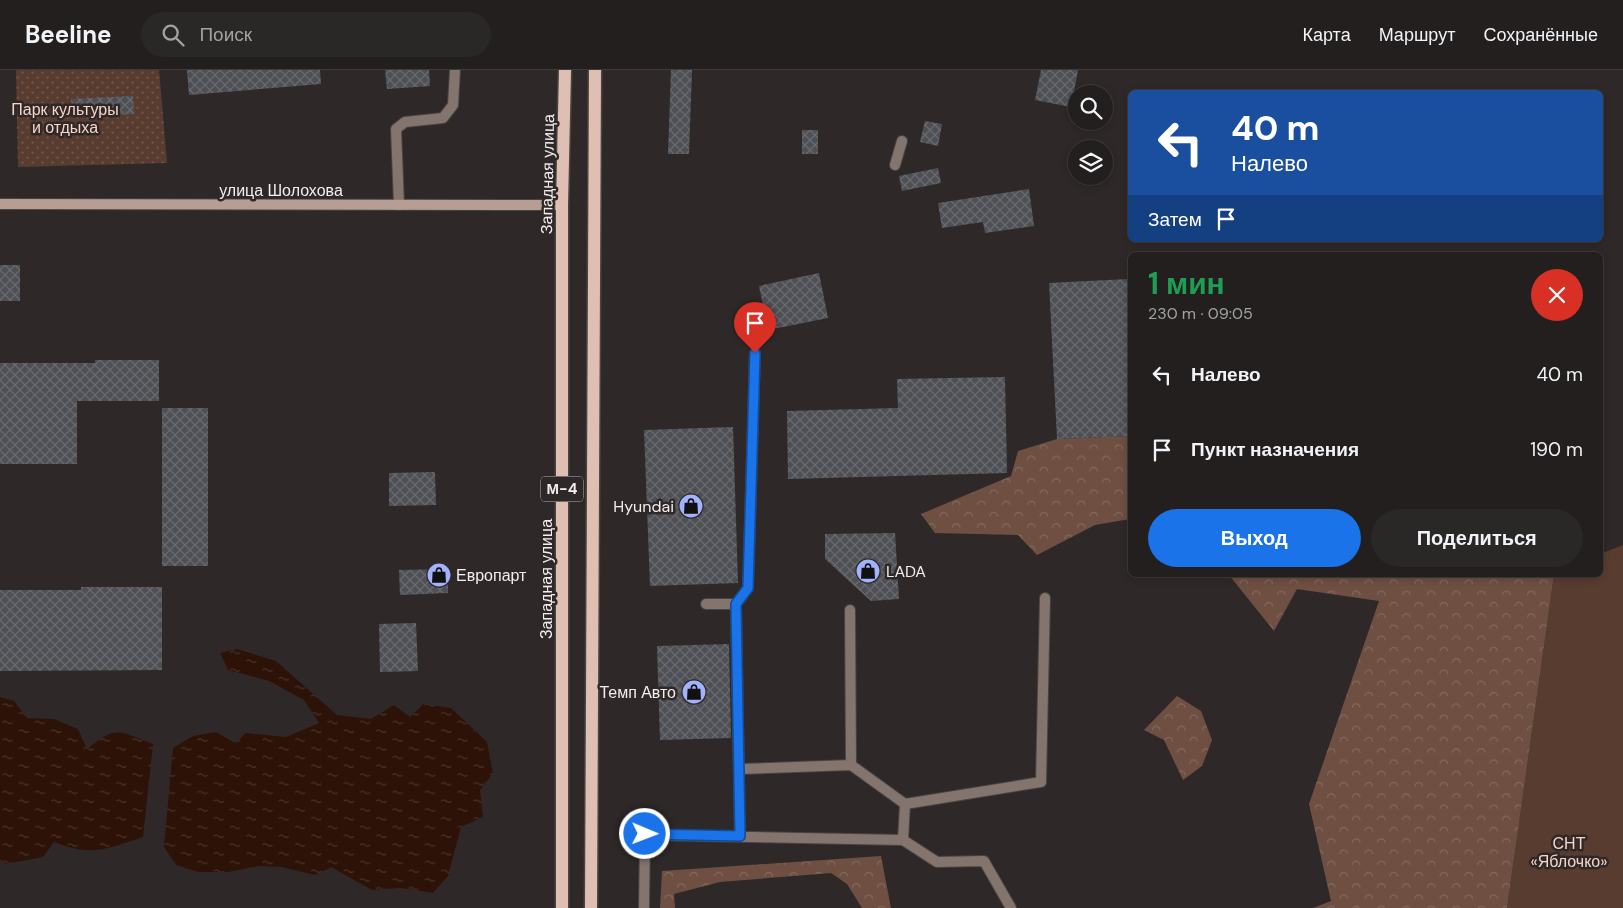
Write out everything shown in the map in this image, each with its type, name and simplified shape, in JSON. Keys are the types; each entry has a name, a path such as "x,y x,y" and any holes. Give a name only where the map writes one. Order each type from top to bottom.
{"main road":[{"name":"Западная улица","path":"562,908 562,205 565,70"},
{"name":"М-4","path":"590,908 595,70"}],"street":[{"name":"улица Шолохова","path":"0,204 562,205"}],"lane":[{"path":"399,205 396,129 405,122 444,118 453,105 456,70"},
{"path":"895,165 902,141"},
{"path":"740,836 736,604 748,588 755,353"},
{"path":"740,769 850,766 905,804 1041,782 1045,598"},
{"path":"706,604 736,604"},
{"path":"850,610 850,766"},
{"path":"903,840 905,804"},
{"path":"644,908 645,834 903,840 937,862 984,861 1011,908"}],"green space":[{"name":"Парк культуры и отдыха","path":"16,70 159,70 167,163 18,167"},
{"path":"1128,436 1128,519 1095,525 1037,555 1018,535 935,533 921,514 1011,476 1018,451 1057,439"},
{"name":"СНТ «Яблочко»","path":"1623,545 1623,908 1507,908 1554,577 1603,577 1603,553"},
{"path":"1231,577 1554,577 1507,908 1313,908 1331,901 1309,804 1379,601 1297,589 1274,631"},
{"path":"1177,696 1201,711 1212,740 1202,766 1183,780 1164,740 1144,730"},
{"path":"881,856 891,908 862,908 847,884 831,873 720,882 674,894 675,908 660,908 662,871"}],"water":[{"path":"237,649 276,661 337,715 371,719 394,705 410,717 423,704 451,708 487,742 493,773 480,790 483,817 461,827 448,876 433,893 401,888 372,890 331,867 315,875 282,867 259,866 228,872 199,872 176,865 164,847 173,748 193,736 216,732 235,743 246,733 286,737 319,723 304,700 269,681 228,670 220,653"},
{"path":"0,697 14,701 27,718 54,719 78,729 87,749 105,736 119,732 153,744 143,837 99,850 67,847 54,842 43,857 6,864 0,859"}],"building":[{"path":"187,70 320,70 321,84 189,95"},
{"path":"385,70 429,70 430,86 387,89"},
{"path":"671,70 692,70 689,154 668,154"},
{"path":"1041,70 1078,70 1075,85 1068,85 1068,106 1035,100"},
{"path":"133,96 134,114 72,117 71,99"},
{"path":"925,121 942,124 938,146 920,142"},
{"path":"802,130 818,130 818,154 802,154"},
{"path":"938,168 941,183 902,191 899,176"},
{"path":"1029,189 1034,226 985,233 983,222 942,228 938,203"},
{"path":"0,265 20,265 20,301 0,301"},
{"path":"819,273 828,318 768,330 759,286"},
{"path":"1128,279 1128,436 1057,439 1049,283"},
{"path":"95,360 159,360 159,401 77,401 77,464 0,464 0,363 95,363"},
{"path":"1005,377 1007,473 788,479 787,411 898,408 897,379"},
{"path":"162,408 208,408 208,566 162,566"},
{"name":"Hyundai","path":"733,427 738,583 650,586 644,430"},
{"path":"435,472 436,505 389,506 389,473"},
{"name":"LADA","path":"895,533 899,599 871,601 825,559 825,534"},
{"path":"448,569 448,593 400,595 399,570"},
{"path":"81,587 162,587 162,670 0,671 0,590 81,590"},
{"path":"416,623 418,671 380,672 379,624"},
{"name":"Темп Авто","path":"729,644 731,738 660,740 657,646"}],"place":[{"name":"Hyundai","path":"691,506"},
{"name":"LADA","path":"868,571"},
{"name":"Европарт","path":"439,575"},
{"name":"Темп Авто","path":"694,692"}],"route":[{"path":"645,834 740,836 736,604 748,588 755,353"}]}
